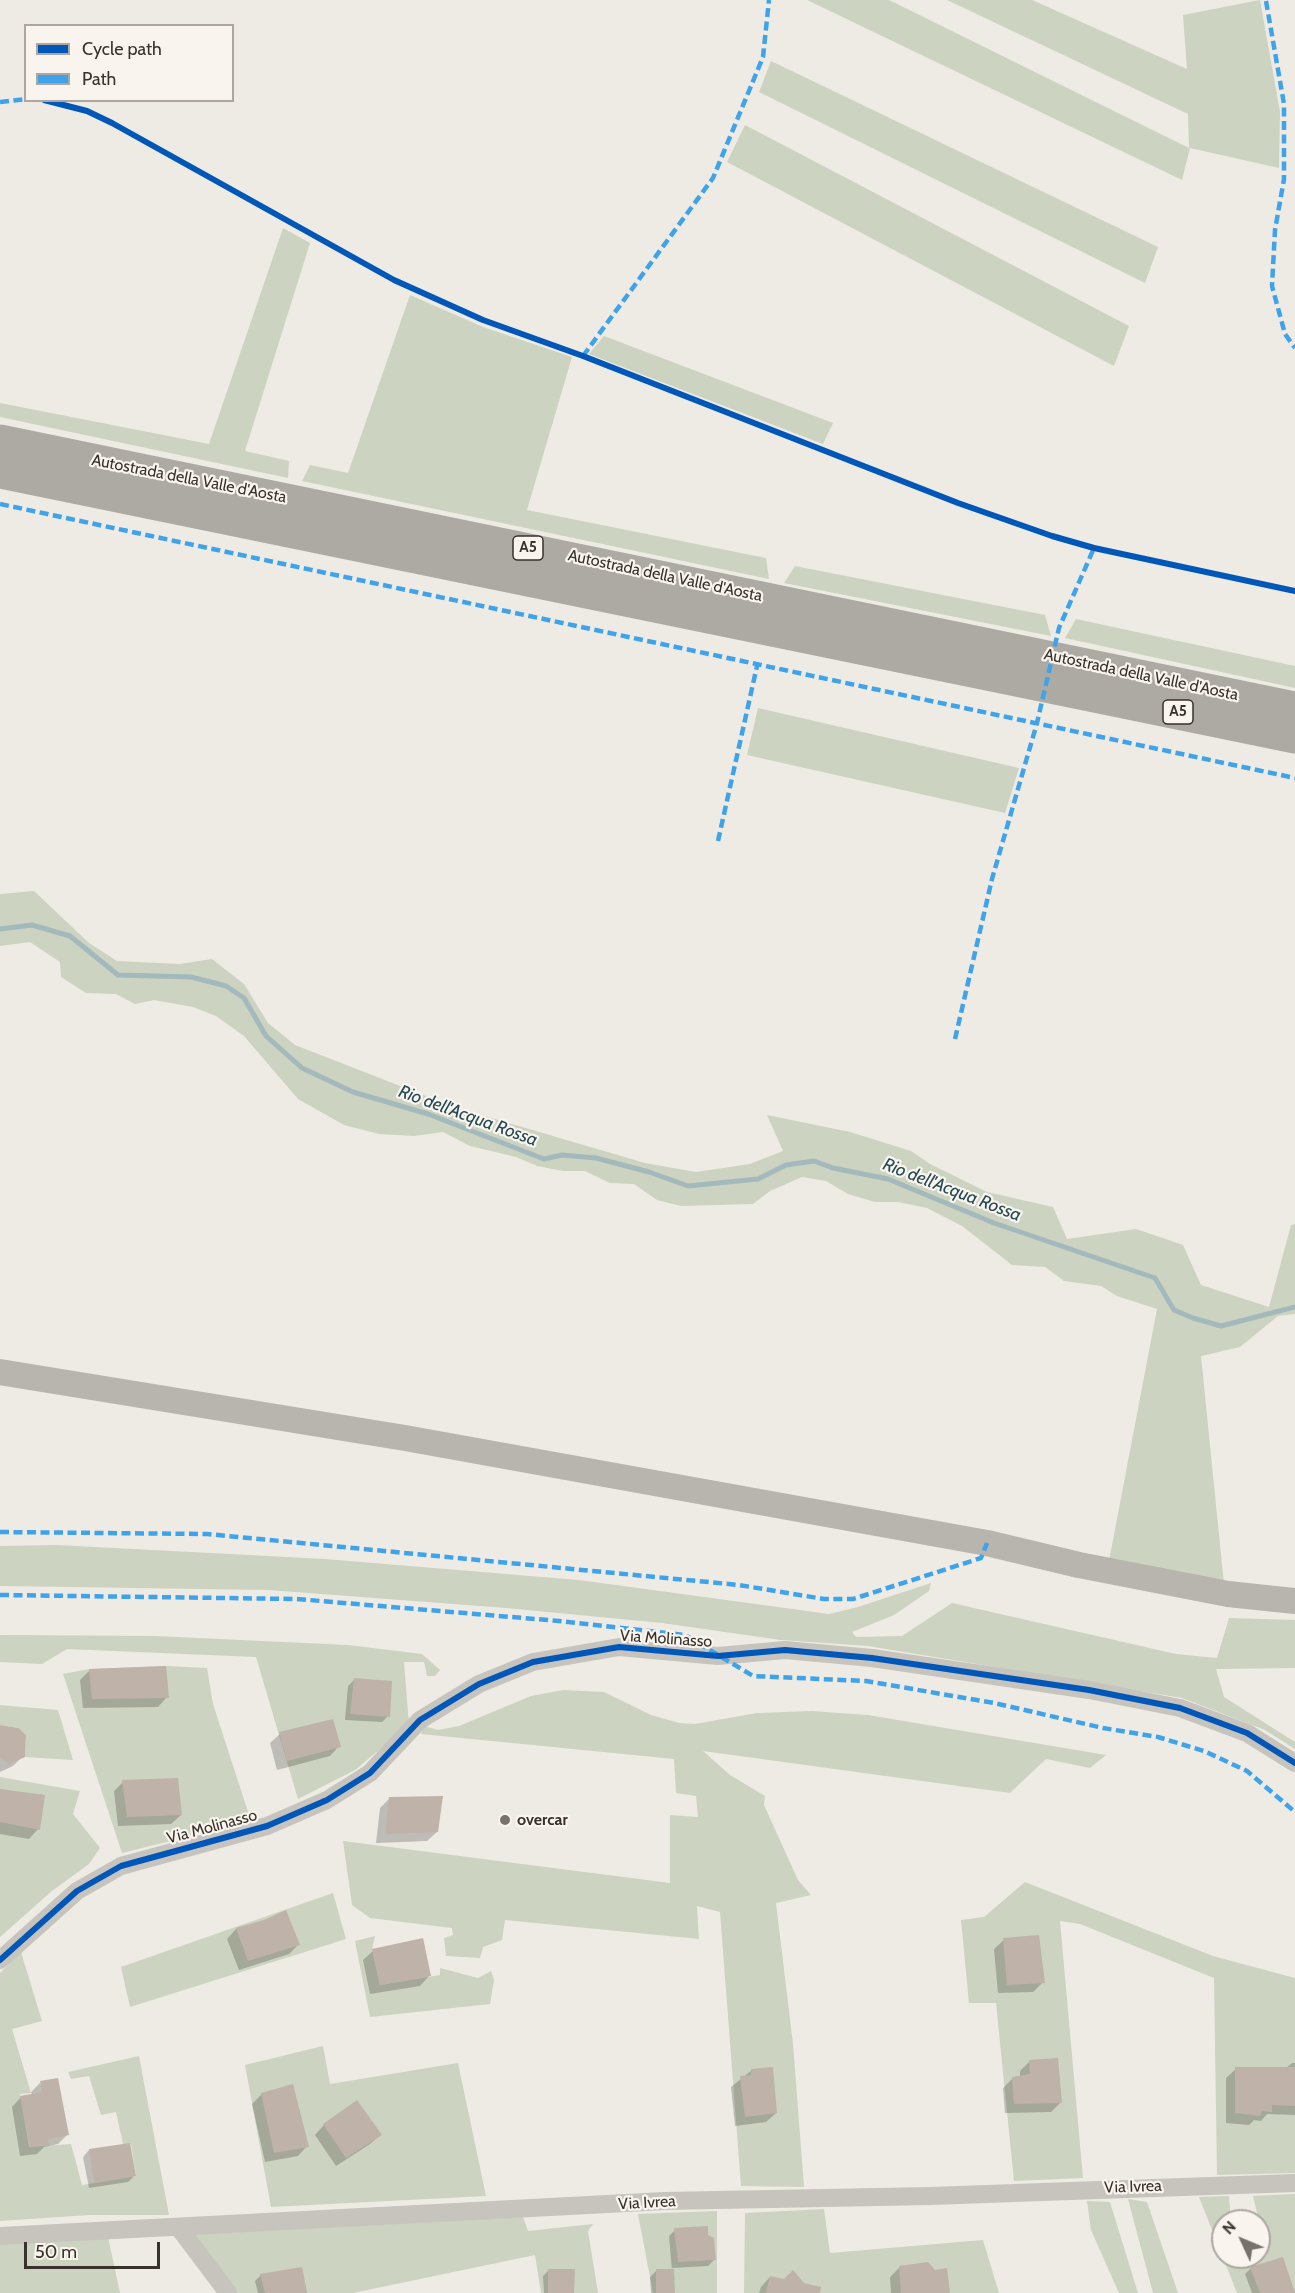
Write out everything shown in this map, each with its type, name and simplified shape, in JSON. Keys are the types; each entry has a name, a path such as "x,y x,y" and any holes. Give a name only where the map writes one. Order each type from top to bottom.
{"highway":[{"name":"Autostrada della Valle d'Aosta","path":"0,441 284,514 1066,675 1295,708"},
{"name":"Autostrada della Valle d'Aosta","path":"0,472 284,514"},
{"name":"Autostrada della Valle d'Aosta","path":"1066,675 1295,737"}],"main road":[{"path":"0,1372 405,1438 987,1543 1079,1565 1228,1594 1295,1601"}],"street":[{"name":"Via Molinasso","path":"0,1960 77,1891 121,1866 267,1827 327,1800 370,1773 420,1720 479,1684 533,1662 619,1647 718,1656 785,1650 872,1658 1089,1690 1180,1708 1247,1732 1295,1763"},
{"name":"Via Ivrea","path":"0,2236 664,2201 931,2196 1295,2183"},
{"path":"179,2228 228,2293"}],"green space":[{"path":"807,0 889,0 1189,148 1188,114 947,0 1032,0 1187,69 1183,15 1260,0 1280,112 1279,168 1190,148 1182,180"},
{"path":"771,61 1158,247 1145,283 759,92"},
{"path":"745,125 1129,326 1114,366 727,162"},
{"path":"283,228 310,243 245,451 289,461 288,478 0,417 0,403 209,444"},
{"path":"410,295 483,327 572,357 527,510 766,558 769,579 302,481 310,465 348,473"},
{"path":"604,336 833,423 823,444 589,354"},
{"path":"795,566 1045,615 1051,636 784,583"},
{"path":"1076,619 1295,666 1295,688 1065,638"},
{"path":"758,708 1019,768 1005,813 747,755"},
{"path":"34,891 89,943 117,961 180,964 212,959 244,984 268,1023 295,1045 454,1107 645,1163 696,1172 750,1164 783,1151 767,1115 850,1132 911,1151 930,1164 987,1192 1053,1207 1067,1239 1136,1229 1183,1245 1201,1285 1269,1307 1291,1225 1295,1224 1295,1314 1278,1316 1240,1347 1201,1356 1224,1584 1109,1561 1157,1309 1117,1296 1101,1286 1064,1281 1045,1267 1012,1265 962,1226 927,1208 898,1202 875,1202 848,1194 826,1181 802,1177 770,1191 753,1204 681,1206 657,1200 634,1184 610,1183 585,1171 563,1171 537,1166 516,1157 470,1146 443,1132 414,1136 379,1134 344,1125 298,1099 244,1036 216,1016 193,1007 154,1000 135,1004 116,994 86,993 61,977 60,962 30,942 0,946 0,894"},
{"path":"57,1545 325,1559 579,1580 829,1614 931,1583 929,1591 894,1615 852,1632 856,1637 902,1636 952,1603 1176,1654 1217,1658 1229,1618 1295,1620 1295,1668 1216,1669 1224,1697 1295,1742 1295,1749 1265,1730 1182,1698 868,1646 781,1640 662,1623 506,1608 269,1590 0,1586 0,1546"},
{"path":"0,1635 155,1636 348,1645 422,1654 440,1670 435,1676 427,1676 424,1662 404,1662 409,1725 355,1770 298,1799 256,1657 67,1649 42,1664 0,1662"},
{"path":"166,1666 207,1668 213,1704 251,1821 122,1853 63,1674 89,1669"},
{"path":"563,1690 604,1692 651,1715 679,1723 695,1724 757,1713 812,1711 868,1715 1106,1755 1090,1768 1046,1759 1010,1793 703,1751 730,1775 765,1796 764,1805 798,1880 811,1895 776,1903 793,2044 804,2187 741,2186 720,1912 697,1906 699,1939 505,1920 502,1940 483,1947 480,1958 446,1956 444,1938 453,1935 452,1928 370,1918 352,1905 343,1841 670,1883 670,1815 698,1817 696,1796 676,1793 674,1759 421,1734 424,1726 438,1730 459,1726 531,1696"},
{"path":"0,1705 58,1710 73,1760 25,1757 26,1735 19,1728 0,1725"},
{"path":"0,1777 80,1791 73,1814 100,1848 89,1864 52,1891 0,1937"},
{"path":"1025,1882 1213,1956 1295,1978 1295,2173 1217,2175 1214,1978 1080,1924 1060,1921 1083,2178 1014,2181 996,2003 969,2003 961,1920 984,1917"},
{"path":"333,1893 346,1939 130,2007 121,1967"},
{"path":"375,1936 372,1949 380,1985 440,1975 440,1968 478,1978 491,1971 494,1980 490,2004 370,2017 355,1941"},
{"path":"21,1952 42,2021 12,2029 31,2093 20,2094 29,2147 71,2144 82,2185 136,2176 131,2144 123,2144 116,2112 101,2115 89,2076 71,2079 68,2072 139,2056 169,2215 90,2215 0,2221 0,1973"},
{"path":"323,2046 330,2084 458,2063 486,2196 271,2207 245,2065"},
{"path":"1295,2194 1295,2293 1237,2293 1228,2269 1271,2269 1271,2209 1256,2209 1253,2196"},
{"path":"1229,2196 1230,2209 1211,2209 1211,2227 1199,2197"},
{"path":"1128,2199 1147,2202 1178,2293 1153,2293"},
{"path":"1087,2201 1110,2202 1138,2293 1119,2293 1091,2230"},
{"path":"824,2209 830,2253 983,2240 999,2293 744,2293 745,2213"},
{"path":"717,2211 717,2293 653,2293 638,2214"},
{"path":"523,2217 528,2231 593,2224 588,2231 598,2293 541,2293 535,2255 353,2293 236,2293 193,2233"},
{"path":"108,2237 120,2293 0,2293 0,2242"}],"building":[{"path":"166,1666 169,1698 92,1699 89,1669"},
{"path":"354,1678 392,1681 390,1717 350,1714"},
{"path":"333,1719 341,1747 287,1761 279,1732"},
{"path":"0,1725 19,1728 26,1735 25,1757 9,1764 0,1758"},
{"path":"178,1778 182,1815 127,1817 122,1780"},
{"path":"0,1789 45,1795 40,1830 0,1822"},
{"path":"443,1796 438,1832 385,1834 389,1797"},
{"path":"286,1910 300,1945 248,1961 236,1928 264,1920"},
{"path":"1039,1935 1045,1983 1007,1985 1003,1938"},
{"path":"423,1938 431,1976 380,1985 372,1949"},
{"path":"1058,2058 1062,2103 1014,2104 1012,2077 1030,2074 1029,2060"},
{"path":"773,2067 777,2113 745,2117 740,2076 751,2075 751,2069"},
{"path":"1235,2067 1295,2067 1295,2106 1272,2105 1272,2112 1262,2111 1260,2116 1235,2113"},
{"path":"58,2078 69,2135 48,2139 49,2145 30,2147 20,2096 42,2092 40,2081"},
{"path":"293,2084 309,2147 274,2153 261,2093"},
{"path":"357,2100 382,2135 346,2158 323,2124"},
{"path":"130,2143 136,2176 94,2183 89,2149"},
{"path":"708,2226 708,2235 714,2238 716,2260 678,2262 674,2228"},
{"path":"1283,2257 1295,2293 1260,2293 1251,2269 1271,2269 1271,2261"},
{"path":"928,2262 935,2270 947,2268 950,2293 901,2293 899,2266"},
{"path":"302,2267 307,2293 265,2293 260,2274"},
{"path":"548,2269 575,2269 574,2293 548,2293"},
{"path":"656,2269 674,2269 675,2293 656,2293"},
{"path":"793,2270 804,2283 821,2287 820,2293 766,2293 770,2276 784,2279"}],"waterway":[{"name":"Rio dell'Acqua Rossa","path":"0,929 32,925 70,936 118,975 191,977 226,986 244,998 266,1036 302,1068 353,1092 428,1114 544,1159 562,1155 596,1158 649,1172 688,1186 758,1179 786,1165 814,1161 833,1168 888,1179 994,1223 1155,1278 1174,1310 1193,1318 1221,1326 1295,1307"}],"marked path":[{"path":"583,356 713,178 763,57 769,0"},
{"path":"1266,1 1284,104 1284,179 1275,230 1272,286 1285,334 1295,348"},
{"path":"0,102 24,99"},
{"path":"0,504 1295,778"},
{"path":"955,1039 992,879 1037,723 1059,628 1094,548"},
{"path":"718,841 757,666"},
{"path":"0,1532 207,1534 739,1585 824,1599 853,1599 981,1558 987,1543"},
{"path":"0,1595 297,1599 559,1621 685,1635 753,1676 866,1681 994,1703 1103,1728 1158,1737 1204,1751 1247,1771 1295,1812"}],"cycle path":[{"path":"52,102 87,111 112,123 394,280 483,320 583,356 958,503 1052,536 1094,548 1295,591"},
{"path":"0,1960 77,1891 121,1866 267,1826 327,1800 370,1773 420,1720 479,1684 533,1662 619,1647 718,1656 785,1650 872,1658 1089,1690 1180,1708 1247,1733 1295,1763"}],"place":[{"name":"overcar","path":"505,1820"}]}
